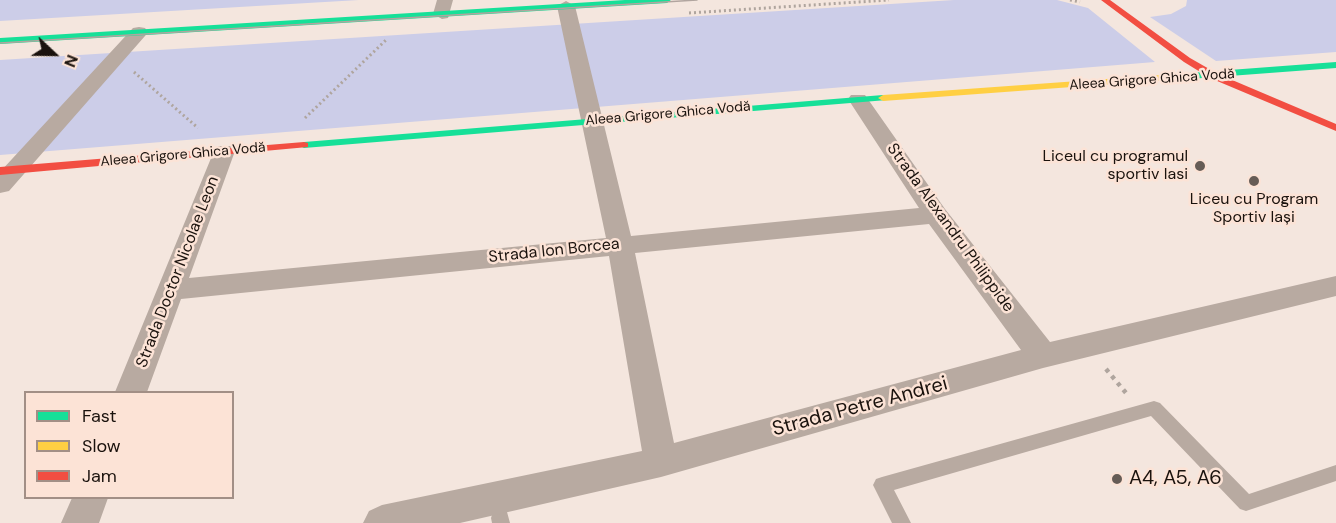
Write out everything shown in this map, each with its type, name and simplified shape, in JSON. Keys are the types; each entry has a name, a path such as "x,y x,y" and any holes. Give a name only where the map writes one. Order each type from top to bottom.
{"street":[{"path":"0,41 444,7 566,6 667,0"},
{"path":"1105,0 1187,60 1214,76 1336,128"},
{"path":"566,6 590,120 620,244 661,462"},
{"path":"5,176 139,32"},
{"name":"Aleea Grigore Ghica Vodă","path":"5,176 224,151 590,120 858,99 1214,76 1336,65"},
{"name":"Strada Alexandru Philippide","path":"858,99 936,214 1043,356"},
{"name":"Strada Doctor Nicolae Leon","path":"132,391 224,151"},
{"name":"Strada Ion Borcea","path":"171,290 936,214"},
{"name":"Strada Petre Andrei","path":"382,523 661,462 1043,356 1336,286"},
{"path":"81,523 90,499"}],"lane":[{"path":"902,523 882,485 1154,408 1246,503 1336,473"}],"path":[{"path":"276,147 387,39"},
{"path":"118,57 224,151"},
{"path":"1086,346 1143,411"}],"shaded area":[{"path":"0,0 359,0 0,21"},
{"path":"954,0 1057,0 1088,8 1155,62 0,155 0,60"},
{"path":"1187,0 1336,0 1336,52 1216,61 1150,17 1171,14 1186,6"}],"tram line":[{"path":"0,43 697,0"}],"traffic: fast":[{"path":"0,41 667,0"},
{"path":"1176,77 1336,65"},
{"path":"304,145 883,98"}],"traffic: slow":[{"path":"883,98 1176,77"}],"traffic: jam":[{"path":"1105,0 1187,60 1214,76 1336,128"},
{"path":"0,171 304,145"}],"place":[{"name":"Liceul cu programul sportiv Iasi","path":"1200,166"},
{"name":"Liceu cu Program Sportiv Iași","path":"1254,181"},
{"name":"A4, A5, A6","path":"1117,479"}]}
